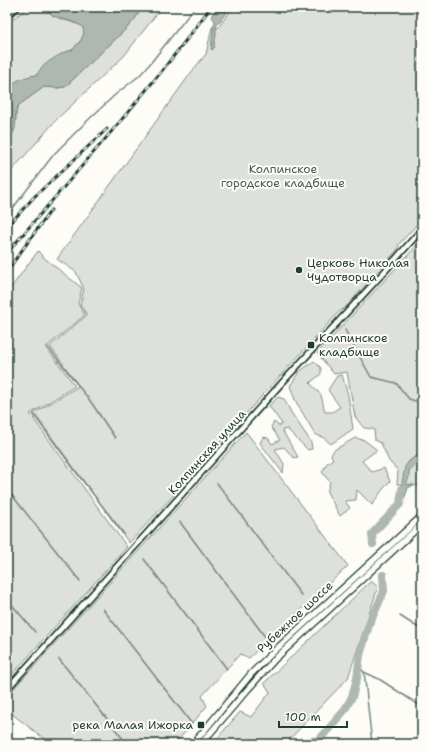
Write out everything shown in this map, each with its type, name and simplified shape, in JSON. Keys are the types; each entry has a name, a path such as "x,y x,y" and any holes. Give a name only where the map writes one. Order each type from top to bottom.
{"main road":[{"name":"Рубежное шоссе","path":"193,744 242,684 271,654 422,516"},
{"name":"Рубежное шоссе","path":"201,744 275,659 422,524"}],"street":[{"path":"7,15 18,7"},
{"name":"Колпинская улица","path":"7,689 279,386 385,272 422,229"},
{"path":"242,684 248,689"},
{"path":"236,692 242,696"}],"green space":[{"path":"29,7 48,7 58,18 82,26 85,31 81,40 72,50 65,52 37,75 19,80 7,90 7,23"},
{"path":"142,7 162,7 124,56 57,119 7,176 7,141 15,124 19,105 44,87 65,87 124,31 135,19"},
{"name":"Колпинское городское кладбище","path":"233,7 422,7 422,219 399,244 398,249 346,307 339,312 268,389 129,543 34,413 79,386 50,346 87,315 80,305 84,289 76,272 57,259 206,54 212,27 218,28"},
{"path":"422,240 422,486 397,484 398,471 389,461 381,443 375,440 374,429 364,428 355,417 347,372 334,374 317,353"},
{"path":"38,251 43,257 82,288 78,304 85,315 46,347 75,386 30,414 127,547 7,680 7,293"},
{"path":"314,361 321,368 321,374 310,383 321,395 325,412 332,412 340,407 328,390 337,376 342,375 348,395 353,429 331,444 324,438 315,434 295,400 290,386 299,372"},
{"path":"278,397 284,399 292,414 311,442 312,449 308,450 287,429 282,430 298,457 294,458 284,447 275,449 284,464 283,473 260,443 263,437 268,438 272,444 280,440 271,427 274,422 279,426 282,424 269,406"},
{"path":"246,432 348,566 249,658 240,654 202,696 207,706 175,744 51,744 7,710 7,696"},
{"path":"355,438 364,440 377,450 362,461 372,472 384,468 390,481 372,505 357,490 356,500 345,501 350,508 340,516 327,492 330,482 322,472 327,463 333,459 331,455 334,450"},
{"path":"371,581 378,587 348,678 285,744 212,744 240,712 251,717 270,692 264,683"}],"shaded area":[{"path":"48,7 107,7 113,11 121,12 127,11 133,7 142,7 135,19 124,31 65,87 44,87 19,105 16,113 15,130 7,141 7,90 19,80 37,75 41,68 48,62 63,53 72,50 80,42 84,33 82,26 53,16"},
{"path":"218,7 229,7 229,9 217,25 215,47 212,50 215,21 211,16"},
{"path":"422,452 422,461 409,470 409,477 406,485 412,484 412,486 408,488 405,497 399,499 405,467 409,461"}],"waterway":[{"path":"7,216 54,154 116,94 139,76 195,7"},
{"path":"345,330 371,377 396,383 409,399 422,403"},
{"path":"48,347 91,402 115,438"},
{"path":"33,414 124,534"},
{"path":"217,483 301,595"},
{"path":"7,489 80,581"},
{"path":"373,544 372,534 400,504 402,489"},
{"path":"180,522 269,642"},
{"path":"144,559 227,669"},
{"path":"303,744 303,742 319,740 344,711 352,697 357,678 360,655 369,625 384,591 383,575"},
{"path":"7,599 35,632"},
{"path":"103,609 192,724"},
{"path":"400,616 422,630"},
{"path":"59,659 127,744"},
{"path":"359,667 364,672 372,744"},
{"path":"364,672 379,679 422,707"}],"railway":[{"path":"7,253 137,101 211,7"},
{"path":"7,227 34,197 107,129"},
{"path":"7,271 51,210"}],"place":[{"name":"Церковь Николая Чудотворца","path":"299,270"},
{"name":"Колпинское кладбище","path":"311,345"},
{"name":"река Малая Ижорка","path":"201,725"}]}
